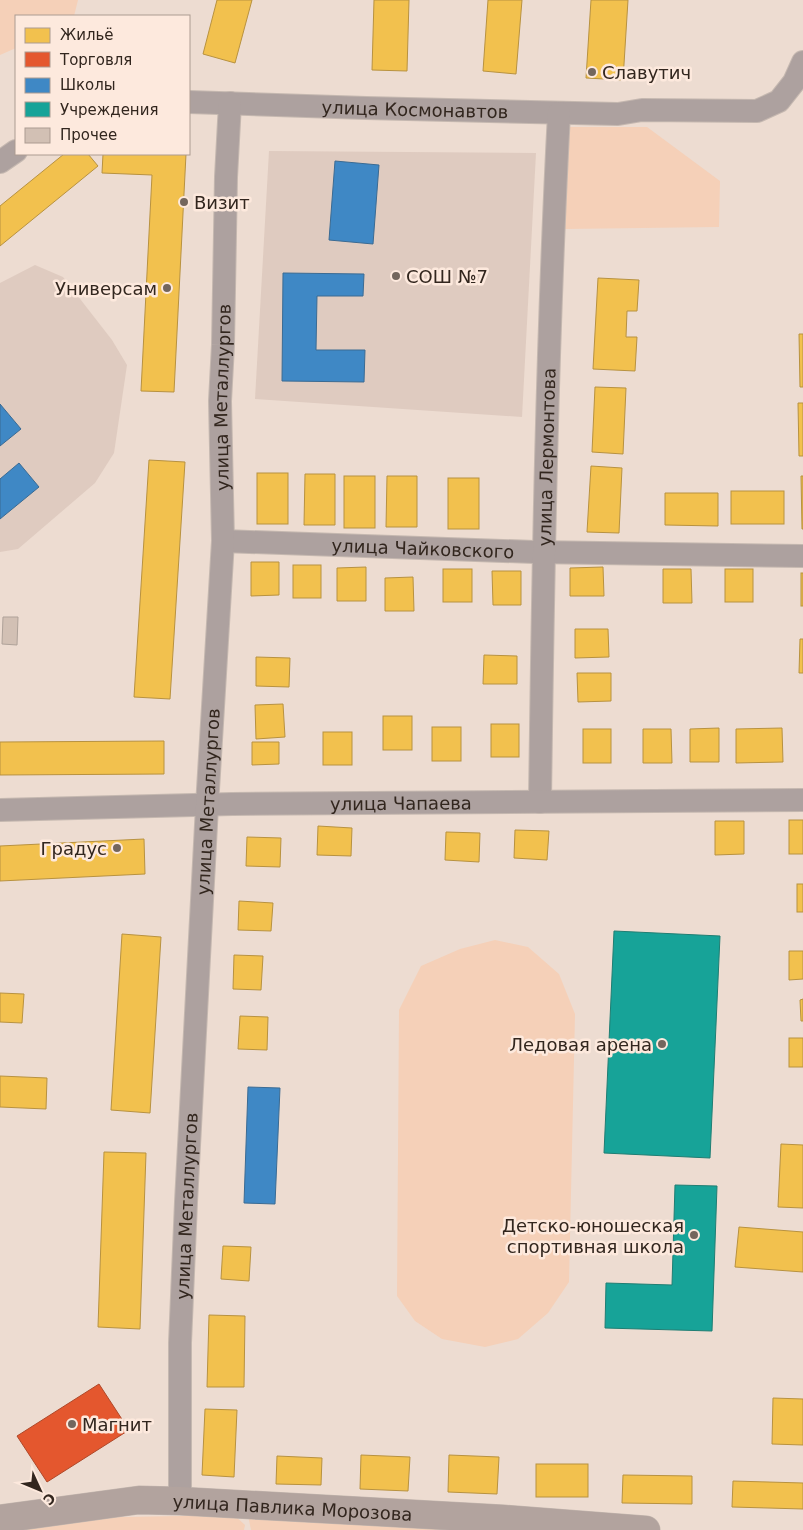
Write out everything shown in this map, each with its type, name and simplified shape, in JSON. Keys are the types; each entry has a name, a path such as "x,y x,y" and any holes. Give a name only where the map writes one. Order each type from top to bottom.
{"main road":[{"name":"улица Павлика Морозова","path":"0,1519 139,1500 504,1519 646,1530"}],"street":[{"name":"улица Космонавтов","path":"190,102 618,114 642,110 756,111 779,101 794,82 803,62"},
{"name":"улица Металлургов","path":"180,1501 180,1343 186,1202 223,541 220,401 226,177 230,103"},
{"name":"улица Лермонтова","path":"540,802 544,552 553,236 559,113"},
{"path":"0,162 15,151"},
{"name":"улица Чайковского","path":"223,541 544,552 803,556"},
{"name":"улица Чапаева","path":"0,810 232,804 540,802 589,810 803,800"}],"shaded area":[{"path":"0,0 78,0 74,15 15,15 15,48 0,55"},
{"path":"565,127 647,127 720,181 719,227 565,229"},
{"name":"СОШ №7","path":"269,151 536,153 522,417 255,399"},
{"path":"35,265 63,277 112,340 127,365 114,453 95,483 18,549 0,552 0,283"},
{"path":"495,940 528,947 559,974 575,1014 569,1282 548,1313 518,1339 485,1347 442,1339 415,1321 397,1296 399,1010 421,966 460,949"},
{"path":"234,1515 245,1525 244,1530 0,1530 72,1518"},
{"path":"248,1515 468,1530 251,1530"}],"building: Жильё":[{"path":"217,0 252,0 235,63 203,54"},
{"path":"374,0 409,0 407,71 372,70"},
{"path":"488,0 522,0 516,74 483,71"},
{"path":"591,0 628,0 623,80 586,78"},
{"path":"63,155 89,155 98,166 0,246 0,206"},
{"path":"103,155 186,155 174,392 141,391 152,175 102,173"},
{"path":"598,278 639,280 637,311 627,311 626,337 637,337 635,371 593,369"},
{"path":"799,334 803,334 803,387 800,387"},
{"path":"595,387 626,388 623,454 592,452"},
{"path":"798,403 803,403 803,456 799,456"},
{"path":"149,460 185,462 170,699 134,697"},
{"path":"591,466 622,468 619,533 587,532"},
{"path":"257,473 288,473 288,524 257,524"},
{"path":"305,474 335,474 335,525 304,525"},
{"path":"344,476 375,476 375,528 344,528"},
{"path":"387,476 417,476 417,527 386,527"},
{"path":"801,476 803,476 803,529 802,529"},
{"path":"448,478 479,478 479,529 448,529"},
{"path":"731,491 784,491 784,524 731,524"},
{"path":"665,493 718,493 718,526 665,525"},
{"path":"251,562 279,562 279,595 251,596"},
{"path":"293,565 321,565 321,598 293,598"},
{"path":"366,567 366,601 337,601 337,568"},
{"path":"603,567 604,596 570,596 570,568"},
{"path":"443,569 472,569 472,602 443,602"},
{"path":"663,569 691,569 692,603 663,603"},
{"path":"725,569 753,569 753,602 725,602"},
{"path":"492,571 521,571 521,605 493,605"},
{"path":"801,573 803,573 803,606 801,606"},
{"path":"413,577 414,611 385,611 385,578"},
{"path":"575,629 608,629 609,657 575,658"},
{"path":"800,639 803,639 803,673 799,673"},
{"path":"484,655 517,656 517,684 483,684"},
{"path":"256,657 290,658 289,687 256,686"},
{"path":"577,673 611,673 611,701 578,702"},
{"path":"283,704 285,737 256,739 255,705"},
{"path":"383,716 412,716 412,750 383,750"},
{"path":"491,724 519,724 519,757 491,757"},
{"path":"432,727 461,727 461,761 432,761"},
{"path":"719,728 719,762 690,762 690,729"},
{"path":"782,728 783,762 736,763 736,729"},
{"path":"583,729 611,729 611,763 583,763"},
{"path":"643,729 671,729 672,763 643,763"},
{"path":"323,732 352,732 352,765 323,765"},
{"path":"164,741 164,774 0,775 0,742"},
{"path":"252,742 279,742 279,764 252,765"},
{"path":"789,820 803,820 803,854 789,854"},
{"path":"715,821 744,821 744,854 715,855"},
{"path":"318,826 352,828 351,856 317,855"},
{"path":"515,830 549,831 547,860 514,858"},
{"path":"446,832 480,833 479,862 445,860"},
{"path":"247,837 281,838 280,867 246,866"},
{"path":"144,839 145,874 0,881 0,846"},
{"path":"797,884 803,884 803,912 797,912"},
{"path":"239,901 273,903 271,931 238,930"},
{"path":"122,934 161,937 150,1113 111,1110"},
{"path":"789,951 803,951 803,979 789,980"},
{"path":"234,955 263,956 261,990 233,989"},
{"path":"0,993 24,994 22,1023 0,1022"},
{"path":"803,999 803,1021 801,1021 800,1000"},
{"path":"240,1016 268,1017 267,1050 238,1049"},
{"path":"789,1038 803,1038 803,1067 789,1067"},
{"path":"0,1076 47,1078 46,1109 0,1107"},
{"path":"781,1144 803,1145 803,1208 778,1207"},
{"path":"104,1152 146,1153 140,1329 98,1327"},
{"path":"739,1227 803,1232 803,1272 735,1267"},
{"path":"223,1246 251,1247 249,1281 221,1279"},
{"path":"209,1315 245,1316 244,1387 207,1387"},
{"path":"773,1398 803,1399 803,1445 772,1444"},
{"path":"205,1409 237,1410 234,1477 202,1475"},
{"path":"361,1455 410,1457 408,1491 360,1489"},
{"path":"449,1455 499,1457 497,1494 448,1492"},
{"path":"277,1456 322,1458 321,1485 276,1484"},
{"path":"536,1464 588,1464 588,1497 536,1497"},
{"path":"623,1475 692,1476 692,1504 622,1503"},
{"path":"733,1481 803,1483 803,1509 732,1507"}],"building: Торговля":[{"path":"99,1384 129,1430 47,1482 17,1436"}],"building: Школы":[{"path":"335,161 379,165 373,244 329,240"},
{"path":"283,273 364,274 363,296 317,296 316,350 365,350 364,382 282,381"},
{"path":"0,404 21,429 0,446"},
{"path":"19,463 39,487 0,519 0,479"},
{"path":"248,1087 280,1088 275,1204 244,1203"}],"building: Учреждения":[{"name":"Ледовая арена","path":"614,931 720,936 710,1158 604,1153"},
{"name":"Детско-юношеская спортивная школа","path":"675,1185 717,1186 712,1331 605,1328 606,1283 672,1285"}],"building: Прочее":[{"path":"3,617 18,617 17,645 2,644"}],"place":[{"name":"Славутич","path":"592,72"},
{"name":"Визит","path":"184,202"},
{"name":"СОШ №7","path":"396,276"},
{"name":"Универсам","path":"167,288"},
{"name":"Градус","path":"117,848"},
{"name":"Ледовая арена","path":"662,1044"},
{"name":"Детско-юношеская спортивная школа","path":"694,1235"},
{"name":"Магнит","path":"72,1424"}]}
